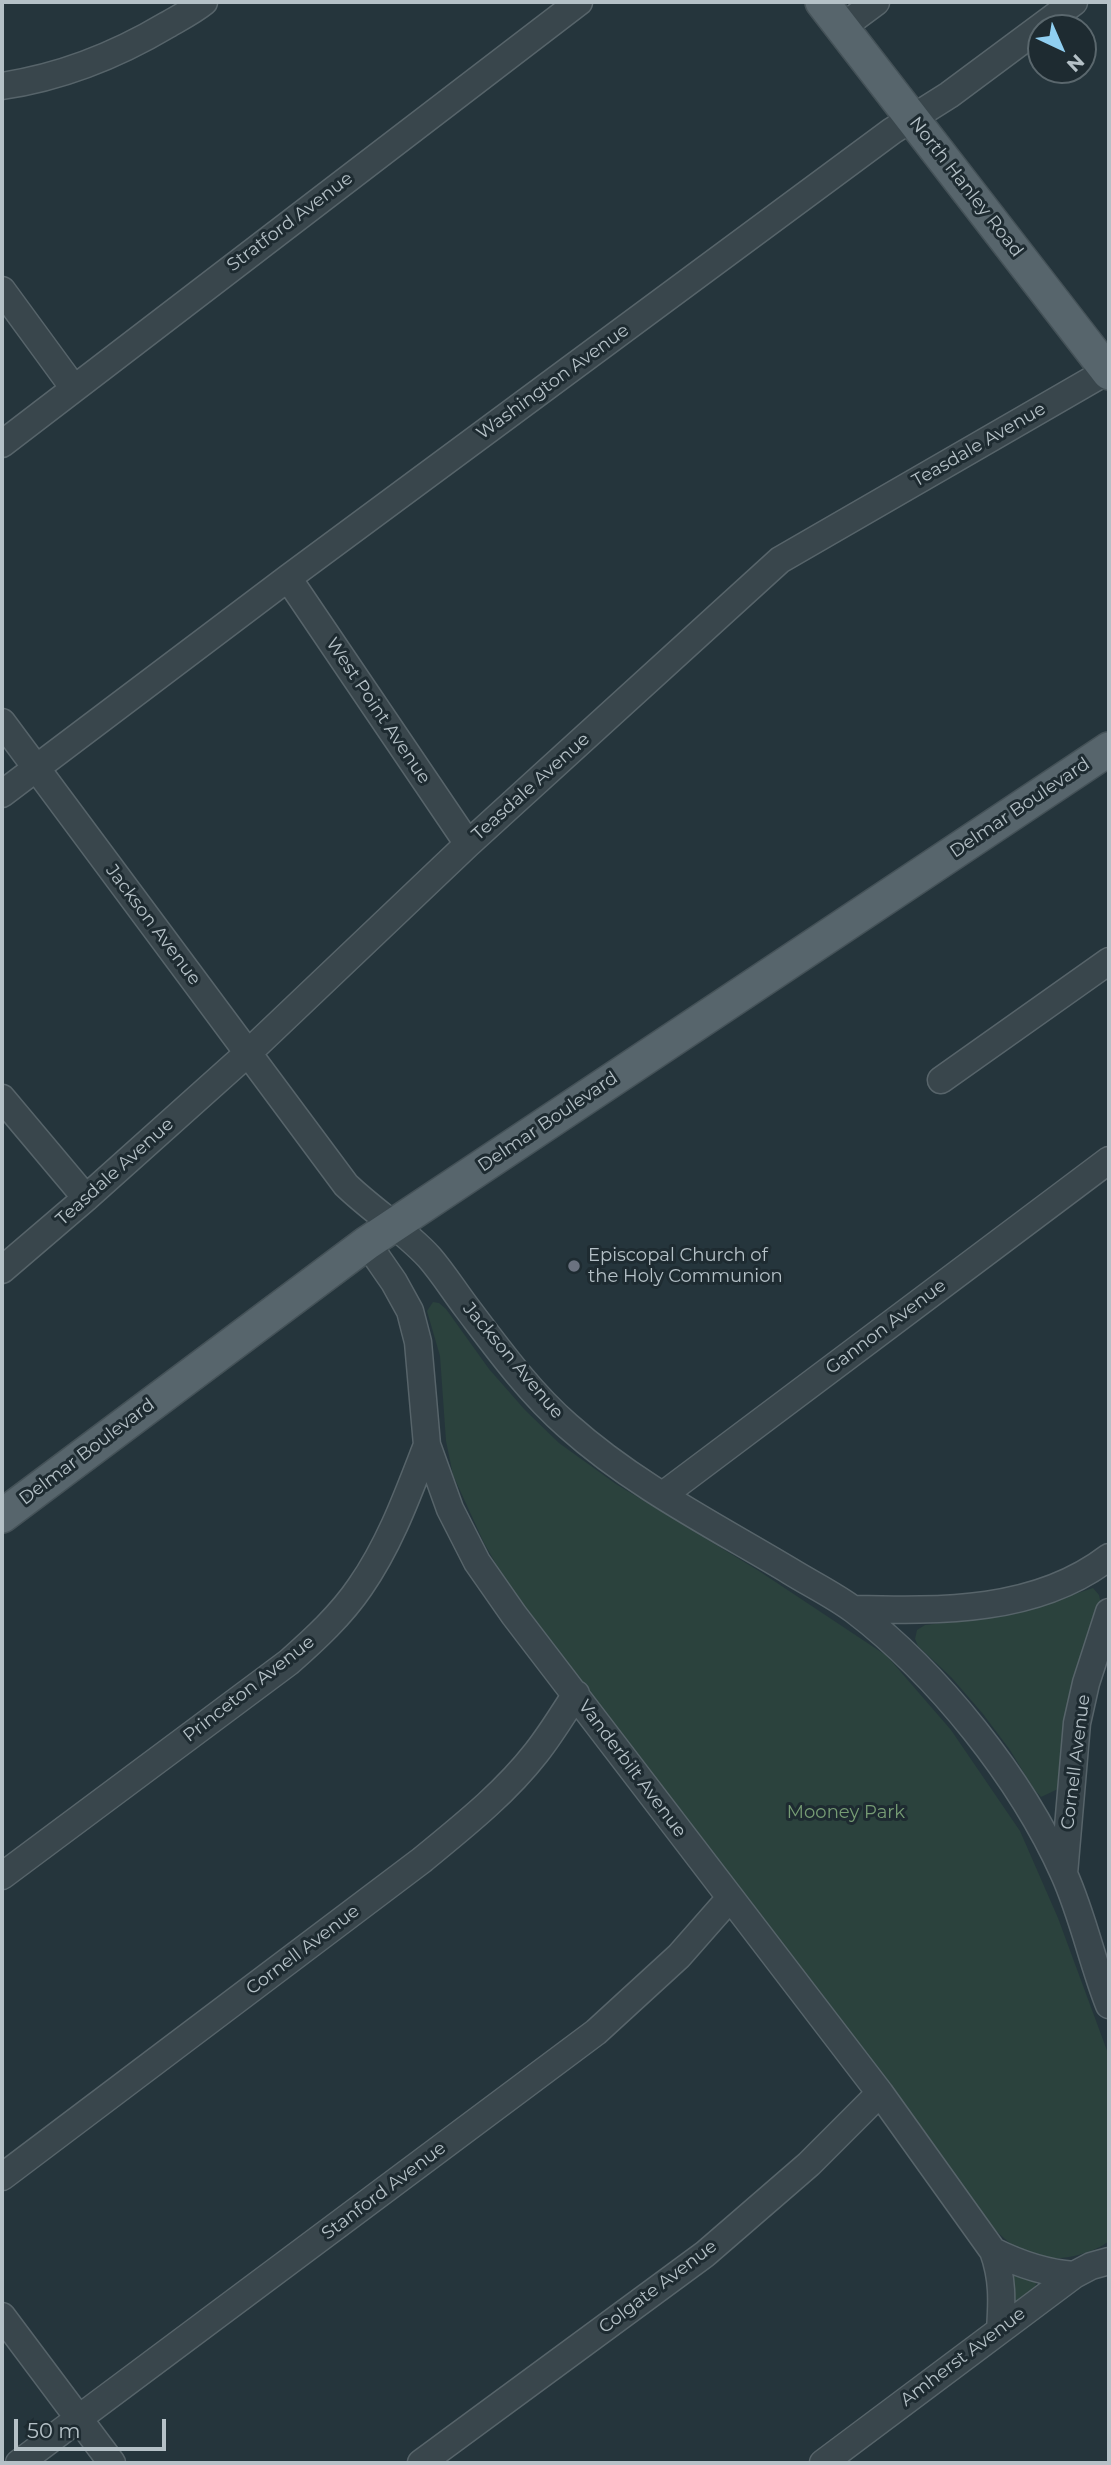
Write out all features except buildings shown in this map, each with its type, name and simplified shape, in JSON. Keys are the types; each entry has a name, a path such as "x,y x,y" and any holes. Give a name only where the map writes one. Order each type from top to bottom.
{"main road":[{"name":"North Hanley Road","path":"821,2 1109,371"},
{"name":"Delmar Boulevard","path":"2,1516 380,1234 1109,749"}],"street":[{"path":"2,86 87,66 142,40 204,2"},
{"name":"Stratford Avenue","path":"2,444 579,2"},
{"path":"842,28 876,2"},
{"name":"Washington Avenue","path":"2,794 288,578 912,116 949,95 1074,2"},
{"path":"2,290 73,387"},
{"name":"Teasdale Avenue","path":"2,1270 248,1053 468,844 780,560 1109,371"},
{"name":"West Point Avenue","path":"288,578 468,844"},
{"name":"Jackson Avenue","path":"2,722 346,1185 377,1214 380,1234 431,1260 495,1346 528,1385 567,1425 609,1460 853,1609 939,1688 983,1740 1024,1800 1064,1874 1109,2005"},
{"path":"941,1080 1109,961"},
{"path":"2,1098 86,1198"},
{"name":"Gannon Avenue","path":"663,1495 1109,1160"},
{"name":"Vanderbilt Avenue","path":"380,1234 394,1282 410,1311 418,1342 427,1445 450,1509 477,1562 514,1615 880,2093 993,2251 1000,2270 1003,2298 1000,2330"},
{"name":"Princeton Avenue","path":"2,1876 289,1662 323,1631 360,1587 393,1530 427,1445"},
{"path":"853,1609 939,1611 1006,1602 1051,1590 1097,1567 1109,1557"},
{"name":"Cornell Avenue","path":"1064,1874 1077,1723 1086,1683 1109,1612"},
{"name":"Cornell Avenue","path":"2,2177 422,1860 477,1814 510,1783 537,1752 576,1694"},
{"name":"Stanford Avenue","path":"19,2463 596,2032 671,1964 730,1898"},
{"name":"Colgate Avenue","path":"421,2463 705,2254 800,2172 880,2093"},
{"path":"993,2251 1036,2269 1074,2275"},
{"name":"Amherst Avenue","path":"823,2463 1074,2275 1109,2262"},
{"path":"2,2316 112,2463"}],"green space":[{"name":"Mooney Park","path":"433,1302 446,1309 489,1369 559,1443 616,1484 759,1571 887,1656 951,1730 1020,1831 1058,1918 1109,2056 1109,2241 1080,2255 1034,2257 1012,2245 979,2213 516,1599 484,1543 453,1475 446,1441 440,1356 427,1311"},
{"path":"1093,1588 1099,1595 1101,1604 1058,1789 1041,1797 983,1714 951,1677 918,1646 915,1639 917,1630 925,1625 1021,1612"},
{"path":"1018,2274 1036,2278 1036,2282 1030,2295 1013,2303 1012,2277"}],"place":[{"name":"Episcopal Church of the Holy Communion","path":"574,1266"}]}
